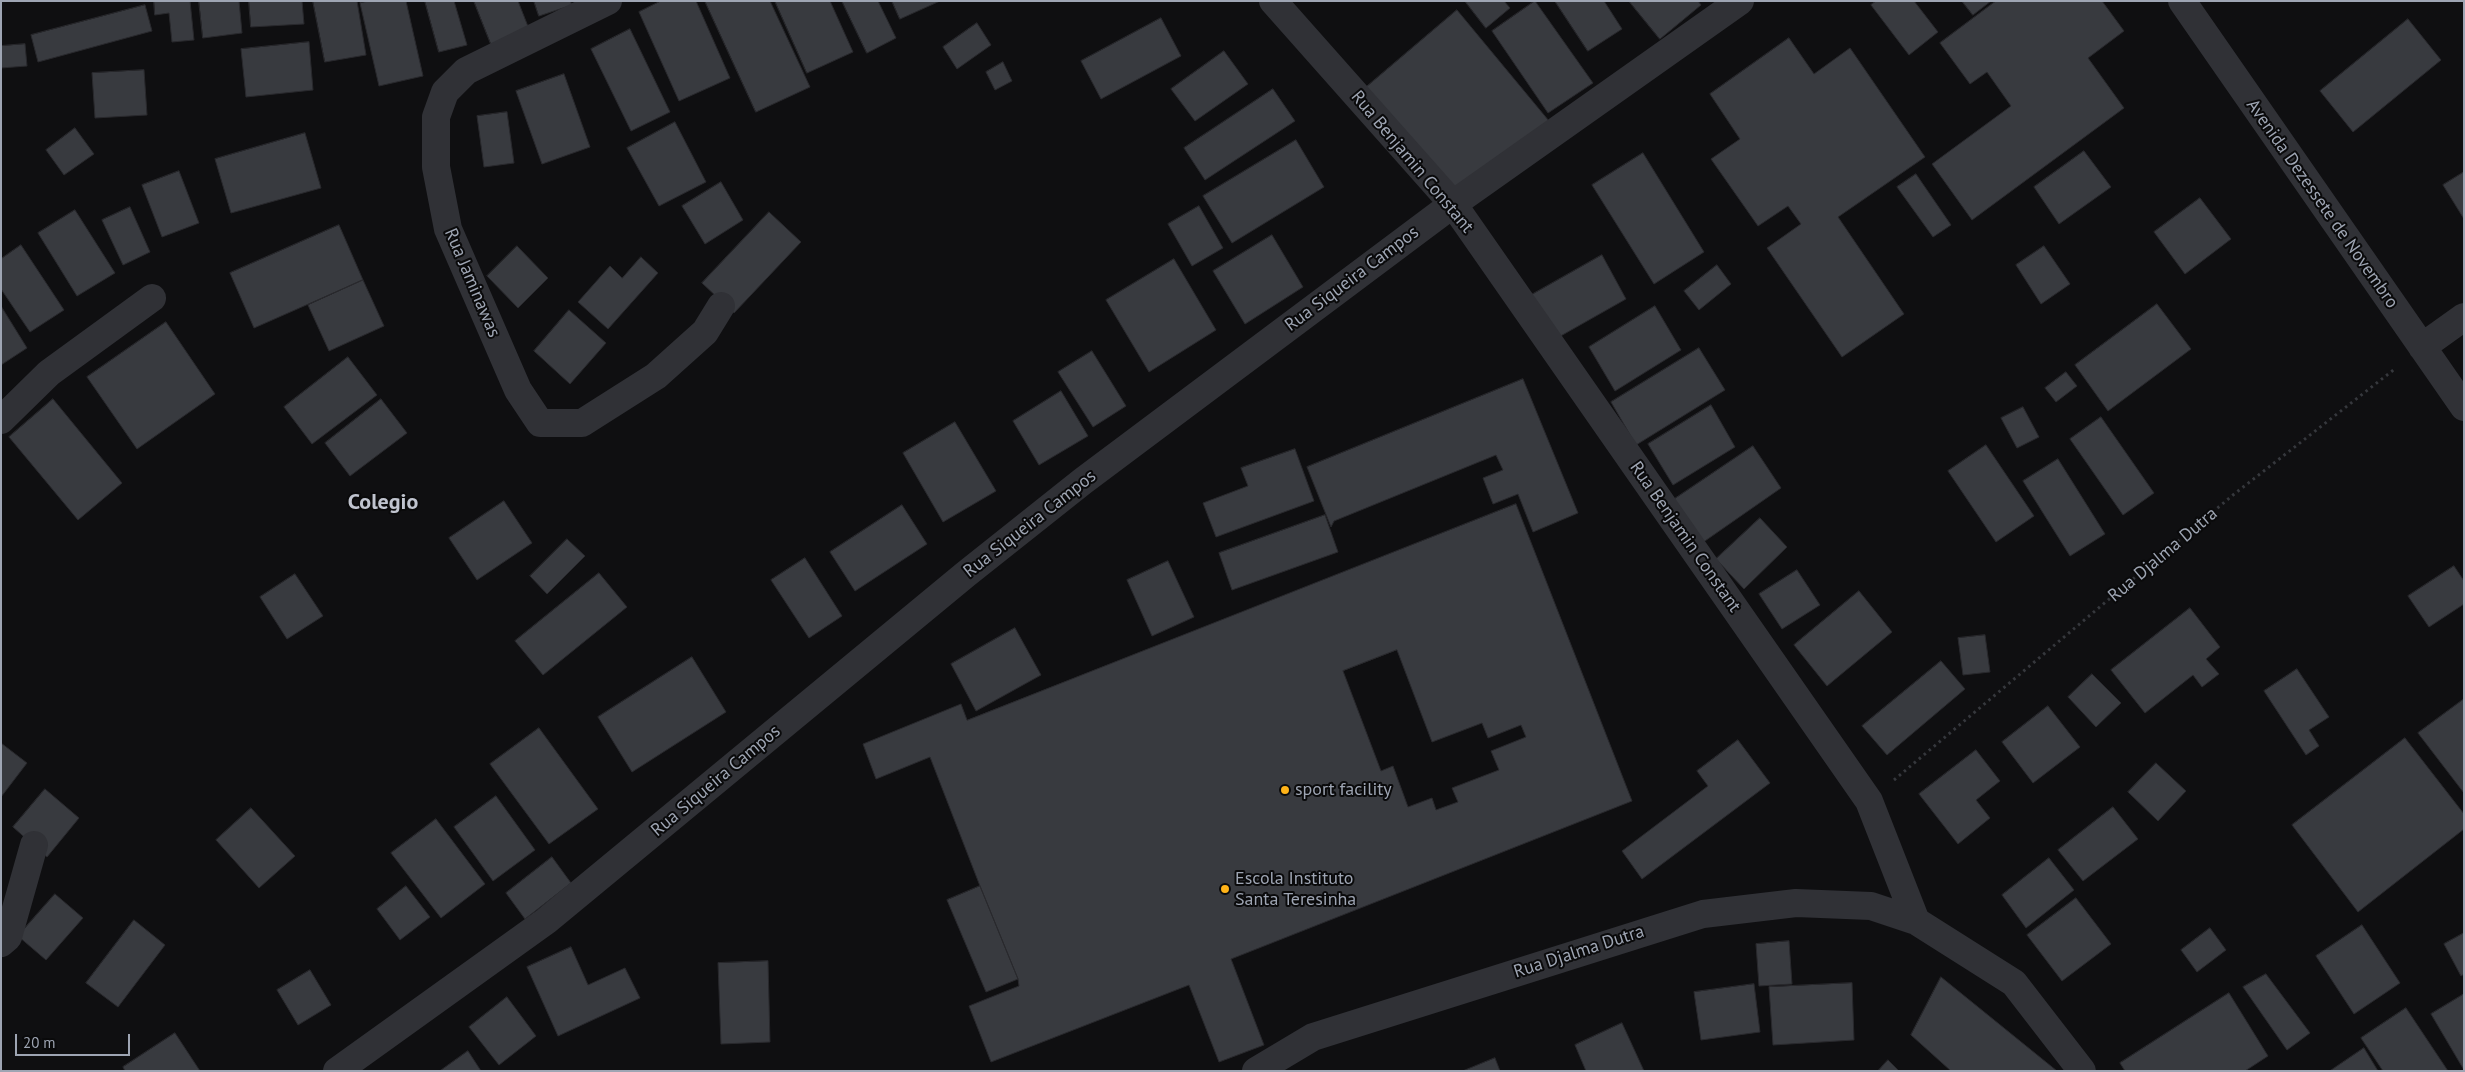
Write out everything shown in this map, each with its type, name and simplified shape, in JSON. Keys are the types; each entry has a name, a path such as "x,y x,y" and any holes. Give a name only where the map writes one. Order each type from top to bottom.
{"street":[{"name":"Rua Jaminawas","path":"608,1 466,71 444,92 436,117 436,167 448,229 518,390 540,423 582,423 656,376 705,332 721,306"},
{"name":"Rua Benjamin Constant","path":"1273,1 1453,204 1869,801 1916,921"},
{"name":"Rua Siqueira Campos","path":"338,1071 546,921 966,574 1083,481 1453,204 1740,1"},
{"name":"Avenida Dezessete de Novembro","path":"2182,1 2464,407"},
{"path":"1,420 49,373 152,298"},
{"path":"2422,348 2464,317"},
{"path":"1,942 8,938 34,845"},
{"name":"Rua Djalma Dutra","path":"1256,1071 1313,1038 1703,914 1796,903 1870,906 1916,921"},
{"path":"1916,921 2014,983 2082,1071"}],"path":[{"name":"Rua Djalma Dutra","path":"1869,801 2233,495 2422,348"}],"building":[{"path":"154,1 190,1 194,40 172,42 169,13 155,15"},
{"path":"199,1 239,1 242,33 203,38"},
{"path":"249,1 302,1 304,24 251,27"},
{"path":"313,1 357,1 366,55 325,62"},
{"path":"369,1 406,1 423,76 379,86 360,3"},
{"path":"425,1 454,1 467,45 439,52"},
{"path":"474,1 518,1 529,29 491,44"},
{"path":"534,1 570,1 572,5 539,16"},
{"path":"661,1 696,1 730,78 679,101 639,12"},
{"path":"705,1 770,1 810,87 756,112"},
{"path":"775,1 830,1 853,52 807,73"},
{"path":"842,1 878,1 896,38 867,53"},
{"path":"892,1 940,1 900,19"},
{"path":"1465,1 1504,1 1510,8 1486,28"},
{"path":"1535,1 1593,83 1548,113 1492,31"},
{"path":"1555,1 1604,1 1622,29 1588,51"},
{"path":"1629,1 1698,1 1701,5 1660,39"},
{"path":"1876,1 1914,1 1938,32 1909,55 1871,5"},
{"path":"1962,1 1991,1 1973,15"},
{"path":"1996,1 2102,1 2124,31 2088,58 2124,108 1972,220 1932,164 2011,106 1987,72 1970,84 1940,43"},
{"path":"145,5 152,31 38,62 31,35"},
{"path":"1457,10 1549,121 1456,200 1364,89"},
{"path":"1161,18 1181,56 1101,99 1081,61"},
{"path":"2408,19 2441,60 2353,132 2320,91"},
{"path":"977,23 991,45 957,69 943,47"},
{"path":"630,29 670,112 631,131 591,49"},
{"path":"1789,38 1814,74 1850,48 1925,157 1838,217 1904,314 1842,357 1767,248 1801,224 1788,206 1758,226 1711,159 1740,139 1710,94"},
{"path":"309,42 313,90 246,97 241,49"},
{"path":"25,44 27,66 1,68 1,46"},
{"path":"1224,51 1248,84 1195,121 1171,89"},
{"path":"1003,62 1012,81 995,90 986,72"},
{"path":"144,70 147,115 95,118 92,73"},
{"path":"564,74 590,147 542,164 516,91"},
{"path":"1273,89 1295,121 1205,180 1184,148"},
{"path":"507,112 514,163 484,167 477,116"},
{"path":"675,122 706,182 659,206 627,148"},
{"path":"75,128 94,154 64,175 46,150"},
{"path":"305,133 321,188 231,213 215,159"},
{"path":"1296,140 1324,187 1232,243 1203,196"},
{"path":"2084,151 2111,187 2059,224 2034,187"},
{"path":"1643,153 1704,252 1654,284 1592,185"},
{"path":"179,171 199,223 162,237 142,185"},
{"path":"2464,172 2464,219 2443,185"},
{"path":"1916,174 1951,225 1933,237 1897,187"},
{"path":"721,182 743,220 705,244 682,206"},
{"path":"2200,198 2231,239 2185,274 2154,232"},
{"path":"1199,206 1223,248 1192,266 1168,224"},
{"path":"130,207 150,252 123,265 102,220"},
{"path":"75,210 115,273 77,296 38,233"},
{"path":"769,212 801,242 734,313 702,283"},
{"path":"339,225 363,280 254,328 230,273"},
{"path":"1272,235 1303,287 1245,324 1213,271"},
{"path":"21,245 64,310 30,332 1,289 1,259"},
{"path":"517,246 548,278 518,308 487,276"},
{"path":"2044,246 2070,284 2041,304 2016,265"},
{"path":"1602,255 1626,299 1550,342 1526,298"},
{"path":"641,257 658,273 608,329 578,302 610,266 622,278"},
{"path":"1174,259 1216,330 1149,372 1106,300"},
{"path":"1717,265 1731,284 1699,310 1684,291"},
{"path":"363,280 384,326 329,351 308,305"},
{"path":"2157,304 2191,349 2108,411 2075,365"},
{"path":"1,306 27,348 1,365"},
{"path":"1655,306 1681,350 1615,391 1589,347"},
{"path":"569,310 606,343 570,384 534,351"},
{"path":"166,322 215,394 137,449 87,377"},
{"path":"1699,348 1725,390 1636,445 1611,402"},
{"path":"1092,351 1126,406 1093,427 1058,372"},
{"path":"348,357 377,395 312,444 284,407"},
{"path":"2066,372 2077,386 2056,402 2045,388"},
{"path":"1523,379 1578,513 1533,532 1518,494 1493,504 1483,478 1503,470 1496,455 1334,521 1331,527 1307,467"},
{"path":"1061,391 1088,436 1039,465 1013,421"},
{"path":"53,399 122,483 78,520 9,437"},
{"path":"381,399 407,433 350,476 325,443"},
{"path":"1711,405 1735,447 1673,485 1648,444"},
{"path":"2023,407 2039,437 2017,448 2001,418"},
{"path":"2101,417 2154,493 2123,515 2070,439"},
{"path":"955,422 996,491 943,522 903,453"},
{"path":"1986,445 2034,516 1996,542 1948,471"},
{"path":"1753,446 1781,488 1702,543 1673,500"},
{"path":"1295,449 1314,501 1216,537 1203,503 1248,486 1241,468"},
{"path":"2058,459 2105,534 2070,556 2023,481"},
{"path":"504,501 532,543 477,580 449,538"},
{"name":"sport facility","path":"1516,504 1632,801 1231,959 1264,1045 1219,1062 1189,985 991,1062 969,1006 1019,986 1018,979 930,757 876,779 863,744 961,704 967,720"},
{"path":"902,505 927,544 855,591 830,552"},
{"path":"1325,515 1338,552 1232,590 1219,553"},
{"path":"1760,518 1787,547 1744,589 1716,559"},
{"path":"567,539 585,556 547,594 530,576"},
{"path":"805,558 842,616 809,638 771,580"},
{"path":"1168,561 1194,617 1152,636 1127,580"},
{"path":"2454,566 2464,581 2464,604 2429,627 2408,596"},
{"path":"1797,570 1820,605 1782,629 1759,594"},
{"path":"599,573 627,607 543,675 515,641"},
{"path":"295,574 323,616 287,639 260,597"},
{"path":"1859,591 1892,632 1827,686 1794,645"},
{"path":"2190,608 2220,647 2206,659 2219,674 2202,687 2193,675 2145,713 2111,670"},
{"path":"1015,628 1041,675 976,711 951,664"},
{"path":"1985,635 1990,672 1963,675 1958,638"},
{"path":"1397,650 1432,742 1482,723 1488,738 1521,725 1526,737 1491,751 1499,770 1452,788 1458,802 1436,810 1432,798 1408,807 1393,766 1381,771 1343,671"},
{"path":"692,657 726,712 632,772 598,717"},
{"path":"1941,661 1965,689 1887,755 1862,726"},
{"path":"2297,669 2329,717 2309,730 2319,746 2306,755 2264,691"},
{"path":"2092,674 2121,703 2096,727 2068,697"},
{"path":"2464,699 2464,793 2418,733"},
{"path":"2048,706 2080,747 2033,783 2002,742"},
{"path":"539,728 598,809 549,844 490,764"},
{"path":"2405,738 2464,814 2464,829 2358,912 2292,825"},
{"path":"1738,740 1770,783 1642,879 1622,851 1708,786 1697,771"},
{"path":"1,743 27,763 1,797"},
{"path":"1976,750 2000,781 1976,800 1990,818 1958,844 1919,794"},
{"path":"2156,763 2186,791 2158,821 2128,792"},
{"path":"45,789 79,818 47,857 13,827"},
{"path":"496,796 535,850 493,881 454,827"},
{"path":"2113,807 2138,839 2083,881 2058,850"},
{"path":"251,808 295,856 259,888 216,840"},
{"path":"436,819 485,884 441,918 391,853"},
{"path":"552,857 571,883 525,919 506,893"},
{"path":"2049,858 2074,890 2026,928 2002,895"},
{"path":"406,886 430,917 400,940 377,909"},
{"path":"980,886 1018,979 986,992 947,900"},
{"path":"55,894 83,918 46,960 18,936"},
{"path":"2076,898 2111,944 2062,981 2027,935"},
{"path":"134,920 165,945 118,1007 86,983"},
{"path":"2362,925 2400,983 2354,1014 2316,956"},
{"path":"2210,928 2226,950 2197,972 2181,950"},
{"path":"2464,933 2464,974 2461,976 2444,944"},
{"path":"1789,941 1792,984 1759,986 1756,944"},
{"path":"571,947 588,985 625,968 640,998 558,1036 527,967"},
{"path":"768,961 770,1042 721,1044 718,963"},
{"path":"310,970 331,1005 298,1025 277,990"},
{"path":"2266,974 2310,1033 2287,1050 2243,987"},
{"path":"1941,977 2057,1071 1951,1071 1911,1035"},
{"path":"1852,983 1854,1040 1773,1045 1769,987"},
{"path":"1754,984 1760,1032 1701,1040 1694,992"},
{"path":"2229,993 2268,1056 2245,1071 2125,1071 2120,1063"},
{"path":"2464,994 2464,1070 2431,1014"},
{"path":"507,997 536,1036 499,1065 469,1027"},
{"path":"2406,1008 2448,1071 2383,1071 2361,1038"},
{"path":"1622,1023 1644,1071 1586,1071 1575,1045"},
{"path":"175,1033 200,1071 125,1071 123,1067"},
{"path":"2364,1048 2378,1071 2330,1071"},
{"path":"468,1051 481,1071 440,1071"},
{"path":"1495,1058 1500,1071 1463,1071"},
{"path":"1888,1060 1899,1071 1878,1071"}],"place":[{"name":"sport facility","path":"1285,790"},
{"name":"Escola Instituto Santa Teresinha","path":"1225,889"}],"district":[{"name":"Colegio","path":"383,503"}]}
